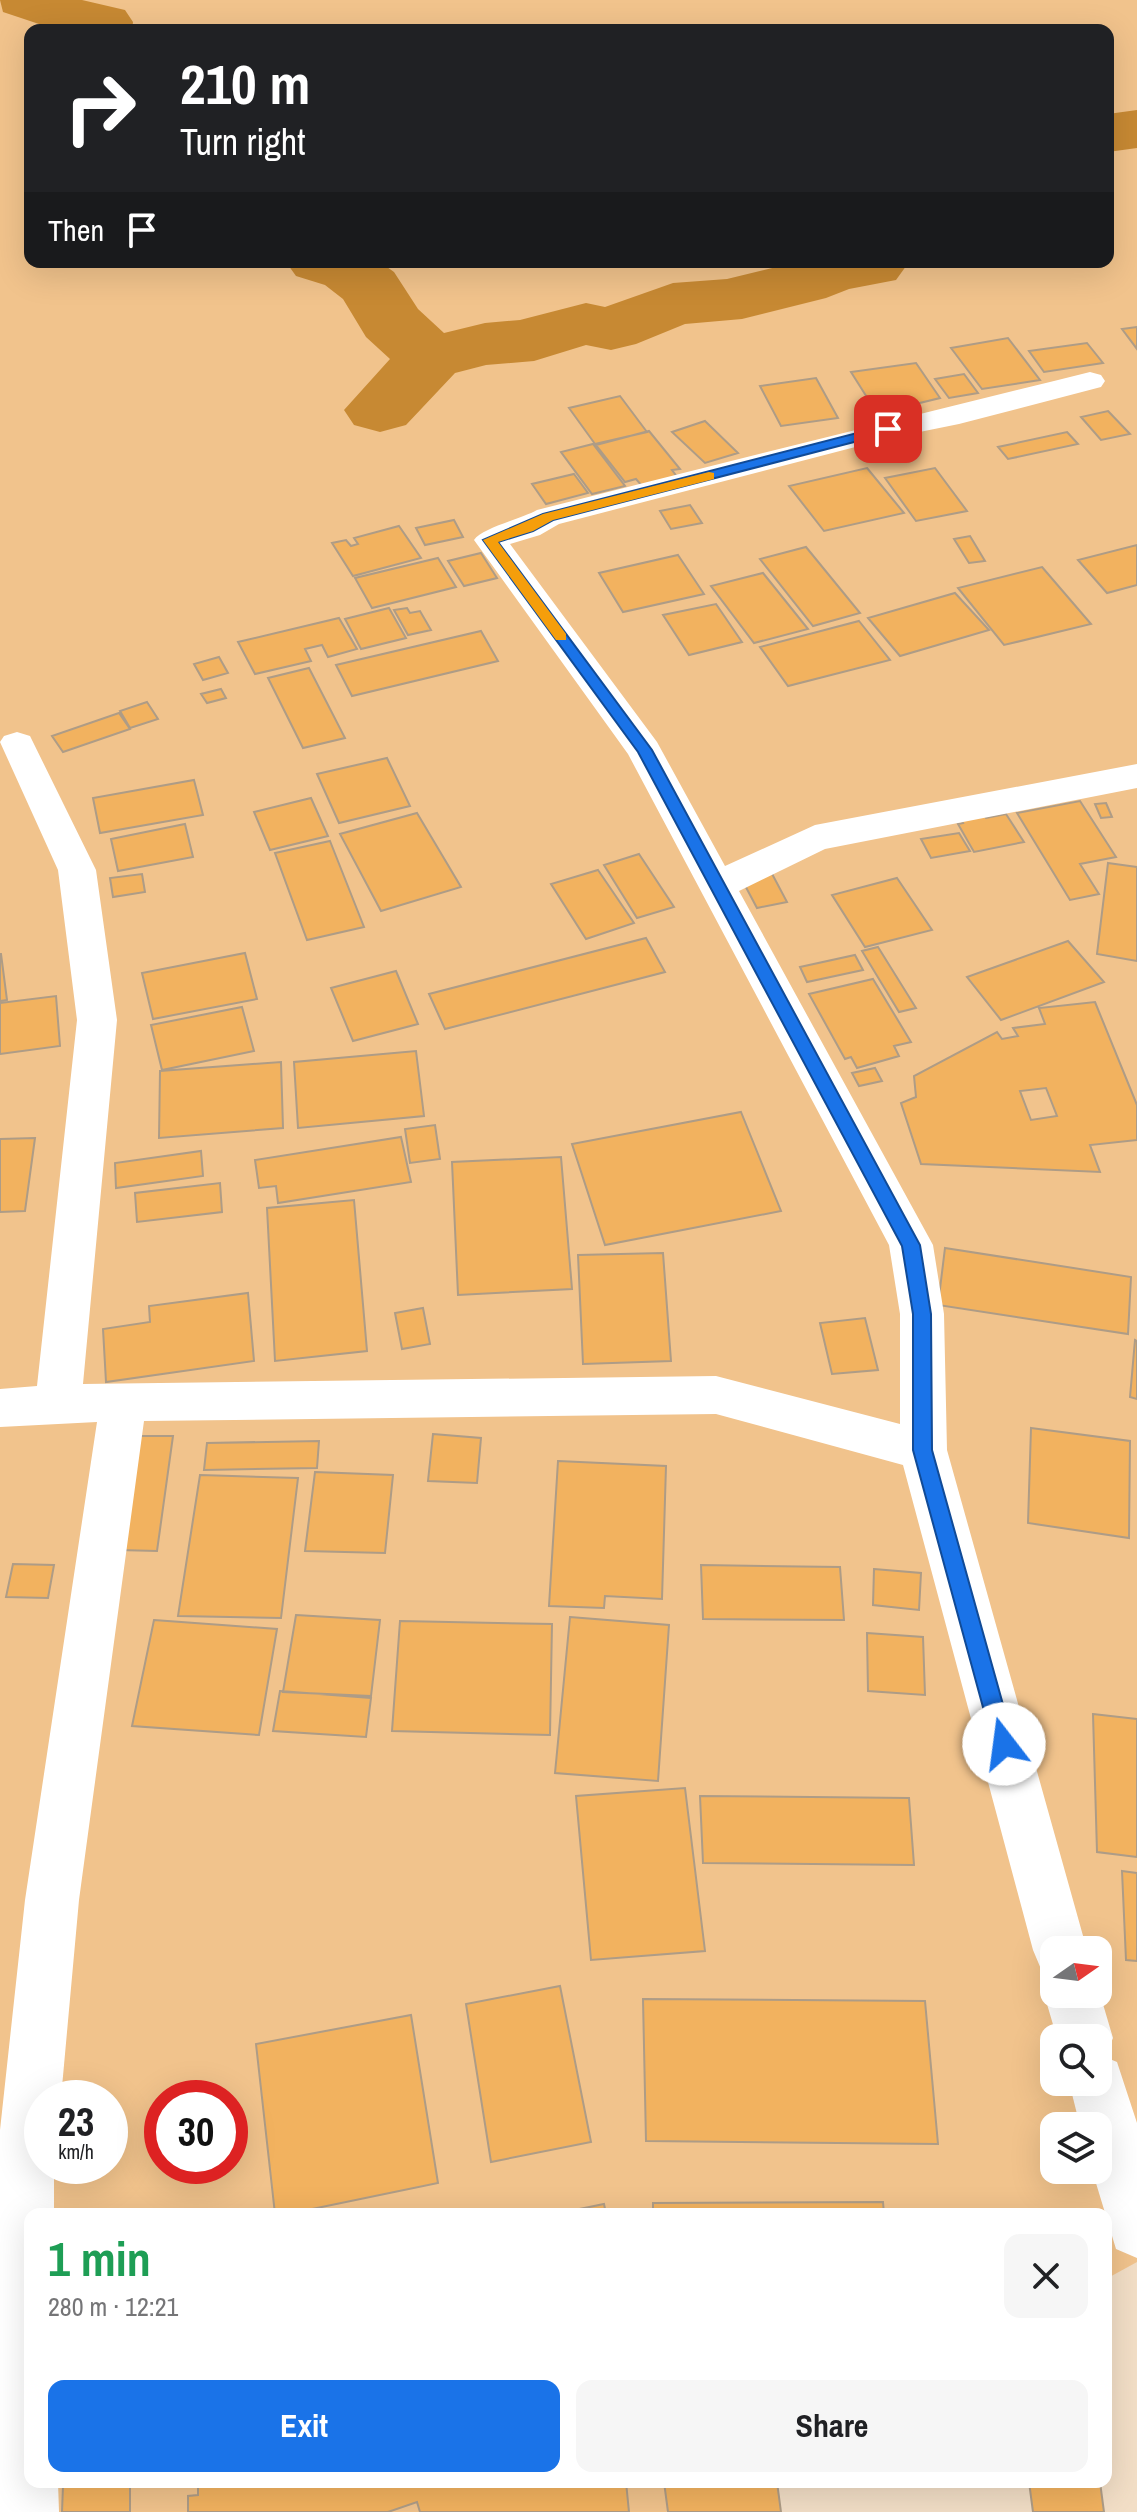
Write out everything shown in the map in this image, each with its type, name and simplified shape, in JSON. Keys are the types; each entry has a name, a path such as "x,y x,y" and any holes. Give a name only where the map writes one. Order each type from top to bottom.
{"street":[{"path":"1056,1936 923,1450 922,1314 911,1245 644,750 490,540 528,528 548,517 888,429 959,415 1090,381"},
{"path":"17,744 77,870 97,1020 58,1403"},
{"path":"716,886 815,838 1137,776"},
{"path":"0,1408 58,1403 716,1395 923,1450"},
{"path":"24,2446 12,2180 123,1404"},
{"path":"1101,2096 1137,2228"},
{"path":"26,2488 27,2512"}],"shaded area":[{"path":"0,0 1137,0 1137,2262 1112,2276 1112,2208 24,2208 24,2488 711,2488 666,2512 0,2512"}],"building":[{"path":"1137,327 1137,349 1122,329"},
{"path":"1008,338 1040,380 982,389 951,348"},
{"path":"1087,343 1103,363 1044,372 1029,351"},
{"path":"916,363 940,398 891,410 875,410 851,372"},
{"path":"964,374 978,393 949,398 935,379"},
{"path":"816,378 838,418 781,426 760,386"},
{"path":"620,396 647,432 595,444 569,408"},
{"path":"1108,411 1130,434 1101,440 1081,417"},
{"path":"705,421 738,453 705,463 672,432"},
{"path":"649,431 680,469 672,470 678,478 642,486 636,479 625,482 596,445"},
{"path":"1067,432 1078,444 1008,459 998,447"},
{"path":"593,444 625,486 592,494 561,452"},
{"path":"867,468 904,513 824,531 789,486"},
{"path":"935,468 967,511 916,521 885,478"},
{"path":"574,474 588,493 546,504 532,484"},
{"path":"690,505 702,523 671,529 660,511"},
{"path":"454,520 463,537 425,545 416,528"},
{"path":"399,526 421,558 353,576 332,543 346,540 351,546 358,544 354,538"},
{"path":"970,536 985,561 969,563 954,539"},
{"path":"1137,545 1137,585 1107,593 1078,560"},
{"path":"806,547 860,613 813,626 760,559"},
{"path":"481,553 497,578 464,586 448,561"},
{"path":"678,555 704,594 623,612 599,573"},
{"path":"438,558 456,587 372,608 355,578"},
{"path":"1042,567 1091,624 1004,645 958,588"},
{"path":"763,573 808,629 754,643 711,586"},
{"path":"955,593 989,630 900,656 868,618"},
{"path":"716,604 742,642 689,655 663,615"},
{"path":"389,608 406,638 361,649 345,619"},
{"path":"407,608 410,613 420,611 431,630 408,635 394,610"},
{"path":"339,618 357,649 328,657 322,645 305,649 311,661 255,674 238,642"},
{"path":"859,621 890,660 788,686 760,647"},
{"path":"481,631 498,661 352,696 336,665"},
{"path":"219,657 228,673 203,680 194,664"},
{"path":"309,668 345,738 303,748 268,678"},
{"path":"221,689 226,698 207,703 201,694"},
{"path":"147,702 158,719 130,728 120,711"},
{"path":"119,713 130,729 63,752 52,736"},
{"path":"387,758 410,806 339,823 317,774"},
{"path":"194,780 203,815 100,833 93,798"},
{"path":"311,798 328,836 270,850 254,812"},
{"path":"1080,801 1116,857 1080,864 1099,894 1070,900 1017,813"},
{"path":"1106,803 1112,817 1101,818 1095,804"},
{"path":"417,813 461,887 381,911 340,834"},
{"path":"983,813 986,818 1006,814 1024,842 974,852 958,824 963,823 960,818"},
{"path":"185,824 193,857 118,871 111,839"},
{"path":"959,833 970,851 931,858 921,839"},
{"path":"330,841 364,927 307,940 275,853"},
{"path":"639,854 674,907 637,918 604,865"},
{"path":"1108,863 1137,867 1137,961 1097,954"},
{"path":"598,870 634,923 586,939 551,884"},
{"path":"770,870 787,902 757,908 740,876"},
{"path":"142,874 145,892 113,897 110,878"},
{"path":"897,878 932,930 865,947 832,895"},
{"path":"646,938 665,972 445,1029 429,994"},
{"path":"1068,941 1104,982 1001,1020 967,977"},
{"path":"878,947 916,1008 899,1012 862,951"},
{"path":"245,953 257,999 153,1019 142,973"},
{"path":"0,954 7,1000 0,1001"},
{"path":"855,955 863,970 807,982 800,967"},
{"path":"396,971 418,1024 353,1041 331,988"},
{"path":"873,979 911,1042 894,1046 899,1056 857,1068 851,1057 845,1059 809,994"},
{"path":"56,996 60,1046 0,1054 0,1003"},
{"path":"1095,1002 1137,1105 1137,1140 1090,1145 1100,1172 921,1164 901,1103 916,1097 914,1076 997,1032 1002,1039 1018,1036 1013,1028 1045,1024 1039,1008","holes":["1046,1088 1057,1116 1031,1120 1020,1091"]},
{"path":"242,1007 254,1051 162,1070 151,1025"},
{"path":"416,1051 424,1116 298,1128 294,1062"},
{"path":"281,1062 283,1128 159,1138 160,1071"},
{"path":"875,1068 882,1081 859,1086 852,1073"},
{"path":"741,1112 781,1211 605,1245 572,1144"},
{"path":"435,1125 440,1159 410,1163 405,1129"},
{"path":"401,1137 411,1182 278,1203 276,1186 259,1188 255,1160"},
{"path":"35,1138 25,1211 0,1212 0,1139"},
{"path":"201,1151 203,1176 116,1188 115,1163"},
{"path":"561,1157 572,1289 458,1295 452,1162"},
{"path":"220,1183 222,1212 137,1222 135,1193"},
{"path":"354,1200 367,1351 275,1361 267,1208"},
{"path":"945,1248 1131,1277 1128,1334 938,1305"},
{"path":"663,1253 671,1361 583,1364 578,1255"},
{"path":"248,1293 254,1361 106,1382 103,1329 150,1322 149,1306"},
{"path":"423,1308 430,1344 402,1349 395,1313"},
{"path":"865,1318 878,1370 832,1374 820,1323"},
{"path":"1137,1341 1137,1399 1130,1397"},
{"path":"1031,1428 1130,1441 1129,1538 1028,1523"},
{"path":"433,1434 481,1438 477,1483 428,1481"},
{"path":"136,1436 173,1436 157,1551 119,1550"},
{"path":"319,1441 317,1468 204,1470 207,1443"},
{"path":"558,1461 666,1466 662,1599 605,1596 604,1608 549,1606"},
{"path":"315,1472 393,1475 385,1553 305,1551"},
{"path":"200,1475 298,1478 281,1618 178,1616"},
{"path":"13,1564 54,1565 48,1598 6,1597"},
{"path":"701,1565 840,1567 844,1620 703,1619"},
{"path":"874,1569 921,1573 919,1610 873,1605"},
{"path":"296,1615 380,1620 371,1696 283,1692"},
{"path":"570,1617 669,1625 658,1781 555,1773"},
{"path":"154,1620 277,1629 259,1735 132,1726"},
{"path":"400,1621 552,1624 550,1735 392,1731"},
{"path":"867,1633 923,1637 925,1695 868,1691"},
{"path":"280,1691 371,1698 366,1737 273,1731"},
{"path":"1093,1714 1137,1719 1137,1857 1097,1852"},
{"path":"685,1788 705,1951 591,1960 576,1796"},
{"path":"700,1796 909,1798 914,1865 703,1863"},
{"path":"1122,1871 1137,1873 1137,1961 1126,1960"},
{"path":"560,1986 591,2142 491,2162 466,2004"},
{"path":"643,1999 925,2001 938,2144 646,2141"},
{"path":"411,2015 438,2183 317,2208 274,2208 256,2044"},
{"path":"883,2202 884,2208 653,2208 653,2203"},
{"path":"604,2204 605,2208 584,2208"},
{"path":"63,2488 130,2488 130,2512 62,2512"},
{"path":"198,2488 627,2488 629,2512 420,2512 417,2502 388,2512 188,2512 188,2496 198,2495"},
{"path":"665,2488 778,2488 781,2512 668,2512"},
{"path":"1030,2488 1101,2488 1104,2512 1033,2512"}],"waterway":[{"path":"23,0 104,24"},
{"path":"1114,132 1137,129"},
{"path":"339,268 349,271 370,287 391,322 430,358"},
{"path":"430,358 485,344 534,340 556,330 586,324 611,329 673,304 742,298 754,292 802,284 835,271 857,268"},
{"path":"380,410 430,358"}],"slow traffic":[{"path":"561,637 490,540 528,528 548,517 709,476"}],"route":[{"path":"888,429 548,517 528,528 490,540 644,750 911,1245 922,1314 923,1450 1004,1744"}]}
